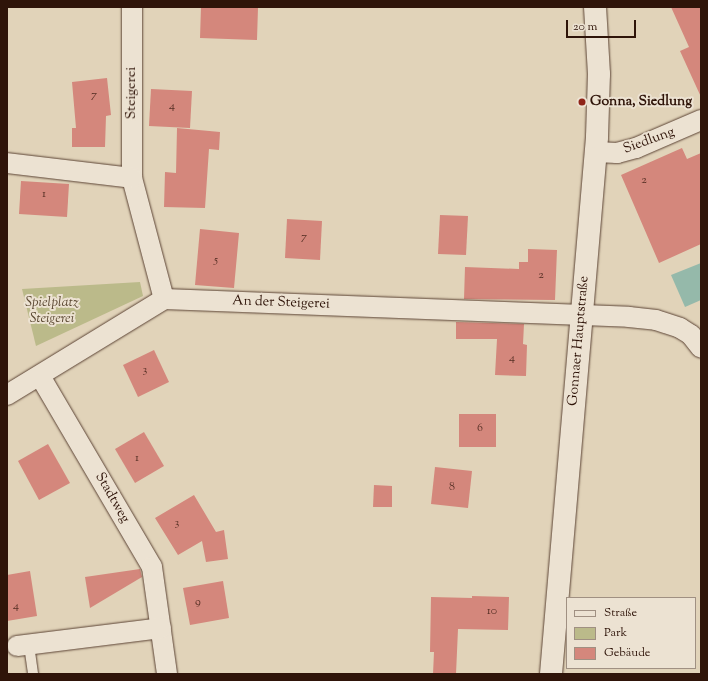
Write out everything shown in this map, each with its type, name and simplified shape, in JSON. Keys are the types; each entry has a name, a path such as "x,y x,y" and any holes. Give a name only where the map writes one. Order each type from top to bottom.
{"main road":[{"name":"Gonnaer Hauptstraße","path":"551,674 596,152 599,74 595,7"}],"street":[{"name":"Steigerei","path":"132,7 132,178 164,299"},
{"name":"Siedlung","path":"596,152 617,153 636,148 701,120"},
{"path":"7,163 132,178"},
{"path":"7,395 164,299"},
{"name":"An der Steigerei","path":"164,299 582,314 656,320 680,328 691,335 701,348"},
{"name":"Stadtweg","path":"40,376 152,567 167,674"},
{"path":"23,646 161,628"}],"lane":[{"path":"23,646 33,674"}],"green space":[{"name":"Spielplatz Steigerei","path":"140,282 143,296 36,346 22,289"}],"shaded area":[{"path":"701,263 701,300 685,307 671,275"}],"building":[{"path":"201,7 258,7 257,40 200,38"},
{"path":"671,7 701,7 701,97 680,51 689,47"},
{"path":"107,78 111,115 106,116 105,147 72,147 72,128 76,128 72,82"},
{"path":"151,89 192,91 190,128 149,126"},
{"path":"177,128 220,132 219,150 209,149 205,208 164,207 165,172 176,173"},
{"path":"682,148 687,159 701,153 701,244 659,263 621,175"},
{"path":"21,181 69,184 67,217 19,214"},
{"path":"440,215 468,216 466,255 438,254"},
{"path":"287,219 322,221 320,260 285,258"},
{"path":"200,229 239,233 234,288 195,285"},
{"path":"528,249 557,250 555,300 464,299 465,267 519,269 519,262 528,262"},
{"path":"456,322 524,324 523,344 527,345 526,376 495,375 497,339 456,339"},
{"path":"154,350 169,382 138,397 123,365"},
{"path":"459,414 496,414 496,447 459,447"},
{"path":"144,432 164,466 135,483 115,449"},
{"path":"48,444 70,483 39,500 18,461"},
{"path":"435,467 472,471 468,508 431,504"},
{"path":"374,485 392,486 392,507 373,507"},
{"path":"194,495 216,532 224,530 228,559 206,562 202,541 178,555 155,518"},
{"path":"140,569 142,577 90,608 85,577"},
{"path":"30,571 37,616 7,621 7,575"},
{"path":"223,581 229,618 190,625 183,588"},
{"path":"472,596 509,597 508,630 458,629 456,674 433,674 434,652 430,652 431,597 472,598"}],"place":[{"name":"Gonna, Siedlung","path":"582,102"}]}
